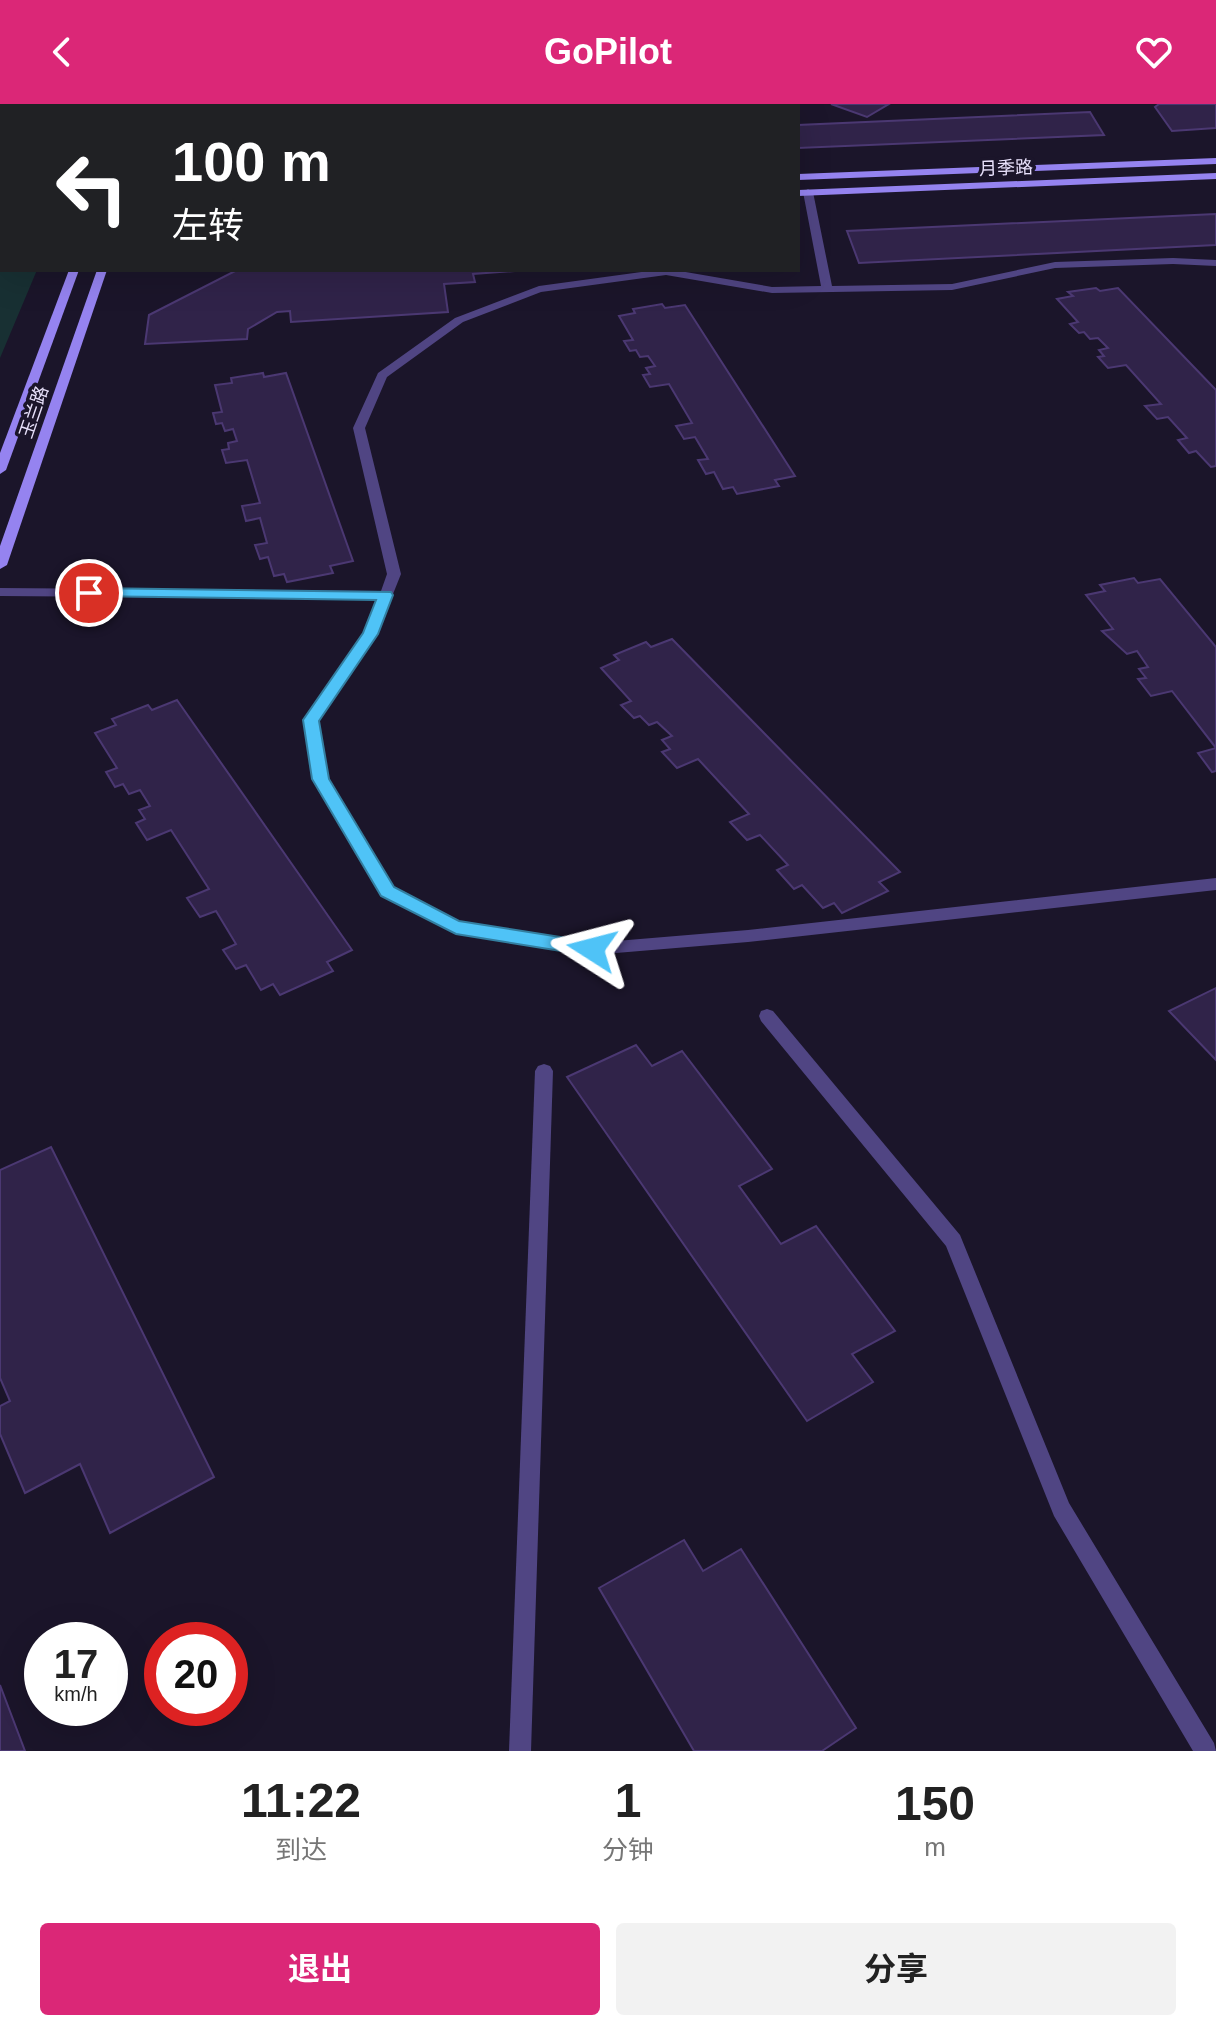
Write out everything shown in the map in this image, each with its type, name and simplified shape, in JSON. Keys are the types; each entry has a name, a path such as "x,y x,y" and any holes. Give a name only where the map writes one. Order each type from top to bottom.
{"street":[{"name":"月季路","path":"800,177 1216,161"},
{"name":"月季路","path":"803,193 1216,176"},
{"name":"玉兰路","path":"0,470 73,272"},
{"name":"玉兰路","path":"0,565 101,272"}],"lane":[{"path":"803,193 827,289"},
{"path":"1216,263 1173,261 1055,265 952,287 772,290 666,272 539,289 459,320 382,375 359,428 394,574 370,634 311,720 321,779 387,891 456,927 592,949 748,936 1216,884"},
{"path":"0,592 386,595"},
{"path":"767,1016 953,1241 1061,1509 1206,1751"},
{"path":"520,1751 544,1071"}],"green space":[{"path":"0,272 36,272 0,358"}],"building":[{"path":"831,104 889,104 867,117"},
{"path":"1159,104 1216,104 1216,128 1172,131 1155,107"},
{"path":"1090,112 1104,135 800,148 800,125"},
{"path":"1216,214 1216,245 859,263 847,231"},
{"path":"233,272 501,272 473,274 475,282 444,284 448,312 291,322 290,311 277,312 248,329 247,339 145,344 149,315"},
{"path":"1096,288 1100,291 1118,288 1216,390 1216,466 1211,467 1196,451 1189,453 1178,440 1187,438 1168,417 1157,419 1145,406 1161,404 1126,365 1108,368 1098,357 1104,356 1099,350 1108,348 1098,338 1090,339 1070,324 1078,322 1057,299 1073,296 1068,292"},
{"path":"662,304 665,308 685,305 795,476 775,480 779,486 737,494 733,487 723,489 714,472 706,474 698,460 708,459 695,437 684,439 676,426 692,423 669,384 650,387 643,375 650,374 646,368 655,366 648,356 640,357 636,350 630,351 624,341 633,340 619,316 635,313 633,309"},
{"path":"263,373 264,377 286,373 353,561 330,566 333,573 287,582 284,574 274,576 268,557 260,559 255,545 267,543 260,518 246,521 242,506 260,503 247,460 226,463 222,450 229,449 228,443 237,441 233,429 225,431 222,423 216,424 213,413 222,412 215,385 232,383 231,378"},
{"path":"1134,578 1138,583 1160,579 1216,647 1216,748 1172,691 1151,696 1138,679 1146,678 1139,669 1148,667 1137,651 1127,654 1102,631 1113,629 1086,595 1105,591 1100,585"},
{"path":"672,639 900,872 879,882 888,891 842,913 834,903 823,908 802,885 794,889 777,870 788,865 760,835 747,840 730,822 749,814 698,759 677,768 662,752 670,749 662,740 672,736 657,722 649,725 640,716 634,718 621,705 631,701 601,668 619,660 614,655 646,642 651,647"},
{"path":"177,700 352,950 327,962 333,971 280,995 273,984 261,990 246,965 236,969 223,950 236,944 216,911 200,917 187,898 209,889 171,830 147,840 136,823 145,819 139,810 150,806 140,790 129,794 123,784 115,787 106,772 117,768 95,733 116,725 112,719 148,705 152,710"},
{"path":"1216,748 1216,771 1212,772 1198,753"},
{"path":"1216,988 1216,1060 1169,1011"},
{"path":"636,1045 652,1066 682,1051 772,1169 739,1186 781,1244 816,1226 895,1331 852,1354 873,1382 807,1421 567,1077"},
{"path":"51,1147 214,1477 110,1533 80,1464 25,1493 0,1434 0,1406 10,1401 0,1378 0,1170"},
{"path":"684,1540 703,1571 741,1549 856,1728 822,1751 694,1751 599,1588"},
{"path":"0,1685 25,1751 0,1751"}],"route":[{"path":"89,593 386,595 370,634 311,720 321,779 387,891 456,927 592,949"}]}
